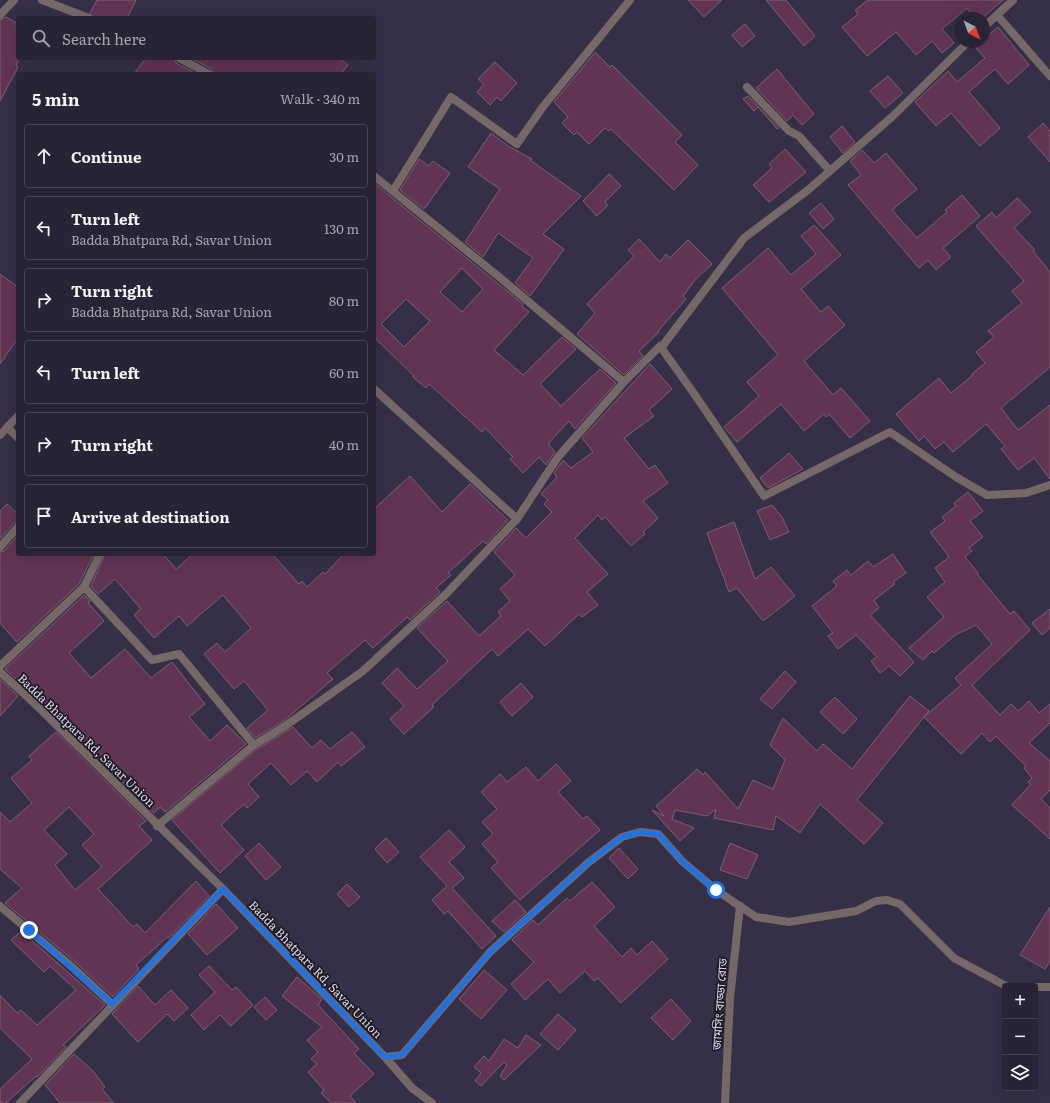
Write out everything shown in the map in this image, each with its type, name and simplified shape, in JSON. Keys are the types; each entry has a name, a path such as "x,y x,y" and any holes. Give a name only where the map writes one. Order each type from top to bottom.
{"street":[{"path":"0,15 14,0"},
{"path":"42,0 84,16"},
{"path":"393,191 451,97 517,144 542,108 630,0"},
{"path":"990,21 1013,0"},
{"path":"997,15 1050,76"},
{"path":"158,826 254,745 288,724 363,671 446,594 517,519 558,457 624,382 660,346 661,348 744,238 808,190 830,171 893,116 962,48"},
{"path":"183,60 205,72"},
{"path":"747,87 789,131 799,136 830,171"},
{"path":"376,178 498,276 624,382"},
{"path":"661,348 695,394 764,496 890,432 956,477 988,495 1026,493 1050,485"},
{"path":"376,391 517,519"},
{"path":"0,434 16,418"},
{"path":"7,427 16,436"},
{"path":"0,546 16,529"},
{"path":"0,666 84,587 99,556"},
{"path":"84,587 152,660 179,654 254,745"},
{"name":"Badda Bhatpara Rd, Savar Union","path":"0,672 33,702 223,889 385,1057 412,1088 432,1103"},
{"path":"385,1057 402,1055 490,952 589,862 622,837 640,832 658,834 682,861 716,890 756,917 789,922 856,911 876,901 887,900 900,904 954,958 1002,984"},
{"path":"20,1103 112,1004 223,889"},
{"path":"0,906 70,965 112,1004"},
{"name":"জামসিং বাড্ডা রোড","path":"725,1103 730,998 740,906"},
{"path":"1038,987 1050,987"}],"building":[{"path":"97,0 136,0 128,16 92,16 90,13"},
{"path":"688,0 722,0 704,17"},
{"path":"766,0 786,0 815,36 804,46"},
{"path":"868,0 1003,0 989,12 970,12 967,8 962,12 954,12 954,19 942,29 954,43 942,53 932,41 916,55 896,32 867,56 842,27 858,14 855,10"},
{"path":"6,17 16,23 16,60 18,61 16,65 18,67 0,101 0,20"},
{"path":"745,24 755,36 742,47 732,35"},
{"path":"998,27 1029,65 1008,84 995,69 969,92 1000,128 980,146 951,113 936,126 915,102 948,71 957,82 985,58 976,48 990,48 990,34"},
{"path":"595,52 610,67 612,65 682,135 675,142 698,165 674,190 611,129 609,131 605,128 589,144 577,132 574,135 562,123 568,117 554,102"},
{"path":"144,60 175,60 176,63 193,72 136,72"},
{"path":"195,60 342,60 348,65 343,72 213,72 212,69"},
{"path":"495,62 517,83 501,101 497,97 490,105 477,92 484,84 478,79"},
{"path":"777,69 814,114 802,125 793,115 787,121 756,88"},
{"path":"888,76 903,93 885,108 870,91"},
{"path":"748,96 779,128 777,129 758,107 754,111 743,99"},
{"path":"1043,123 1050,131 1050,162 1028,137"},
{"path":"842,126 855,142 843,153 830,137"},
{"path":"491,133 508,146 532,159 530,160 581,196 543,234 564,249 530,296 515,283 533,258 498,233 483,257 465,242 500,189 468,167"},
{"path":"785,149 806,172 769,202 753,185 772,168 769,164"},
{"path":"862,150 874,163 886,153 917,189 892,210 917,238 947,212 945,210 962,195 980,216 943,248 951,257 936,270 928,260 919,268 848,185 861,175 850,161"},
{"path":"419,159 429,166 433,161 450,173 424,209 400,190"},
{"path":"609,174 621,186 605,202 608,205 597,216 583,201"},
{"path":"376,185 523,304 522,306 529,312 494,350 523,375 562,337 576,349 540,384 561,406 600,369 616,383 575,429 569,421 548,444 555,452 546,465 539,457 523,473 510,459 513,457 485,428 482,432 429,384 426,388 413,377 414,376 376,339","holes":["462,268 483,289 462,312 440,292","406,299 430,321 404,347 381,324"]},
{"path":"1017,198 1031,212 1014,228 1035,250 1033,251 1050,272 1050,367 1001,408 1018,430 1050,405 1050,479 1034,458 1018,470 1001,449 1005,446 986,424 953,452 944,442 935,449 924,436 919,441 896,414 939,378 951,393 973,375 972,374 985,363 976,352 994,337 988,331 1022,303 1012,291 1024,281 976,226 992,212 996,218"},
{"path":"821,203 834,219 823,229 809,213"},
{"path":"814,225 841,255 801,289 821,312 828,306 845,325 804,361 833,395 841,388 870,421 850,438 829,414 826,417 824,414 804,431 781,404 737,442 724,427 759,396 747,382 778,355 722,288 768,248 791,275 816,254 801,236"},
{"path":"639,239 660,262 666,254 670,258 688,240 712,264 694,281 683,296 686,299 658,331 659,332 639,351 643,356 624,375 577,334 595,313 587,304 634,256 628,250"},
{"path":"0,274 16,286 16,341 0,364"},
{"path":"650,364 672,389 649,410 654,416 624,438 649,469 655,465 668,483 643,501 658,518 643,532 645,534 631,546 605,517 602,520 598,515 575,538 608,574 587,592 598,605 582,617 579,614 545,646 528,629 498,656 492,649 432,705 434,707 404,734 390,719 404,706 382,683 397,668 417,689 448,661 417,628 447,601 479,636 501,616 498,612 510,601 500,589 515,575 494,552 516,528 526,538 552,512 544,504 548,500 541,494 557,477 554,473 563,460 571,468 593,452 582,438"},
{"path":"789,453 803,469 768,488 760,478"},
{"path":"410,476 442,512 470,484 508,520 486,544 483,541 448,573 451,575 436,588 440,592 410,620 407,617 373,648 365,640 327,673 333,679 286,719 255,738 247,728 268,710 244,681 234,689 204,654 217,643 225,652 251,628 223,595 187,626 179,616 154,638 134,615 141,609 115,579 98,594 91,586 104,556 165,556 176,569 191,556 274,556 299,584 302,581 307,587 323,572 325,574 342,556 376,556 376,507"},
{"path":"968,492 983,511 970,521 983,537 969,548 972,551 965,557 1010,614 1014,611 1030,630 972,685 1000,715 1011,704 1018,711 1029,701 1039,713 1050,704 1050,723 1029,743 1050,761 1050,790 1041,799 1050,808 1050,839 1012,805 1031,784 1028,782 1032,778 1024,768 1026,766 996,736 990,742 982,733 961,754 924,717 961,685 955,678 992,644 976,625 955,635 934,653 932,651 923,660 909,648 944,617 927,597 945,582 935,568 949,557 930,532 945,521 942,517 956,506 954,503"},
{"path":"7,504 16,512 16,522 0,539 0,511"},
{"path":"772,505 782,517 789,532 770,540 757,511"},
{"path":"734,522 755,579 771,567 795,596 763,621 737,588 729,592 707,533"},
{"path":"16,537 16,556 93,556 79,584 17,642 0,623 0,552 4,551"},
{"path":"893,554 906,573 893,582 895,584 874,600 879,608 870,615 914,662 900,676 889,666 880,673 871,661 877,657 856,635 838,649 828,636 833,633 812,606 837,586 833,581 847,570 851,575 868,561 873,567"},
{"path":"84,595 90,601 88,603 104,621 69,653 91,678 125,649 151,678 172,662 205,704 189,717 210,741 227,725 246,744 165,812 160,807 154,813 64,725 29,685 26,688 5,669"},
{"path":"1050,609 1050,628 1042,635 1032,623"},
{"path":"785,671 796,682 772,709 760,699"},
{"path":"0,679 18,696 0,716"},
{"path":"521,683 533,697 512,716 500,702"},
{"path":"910,696 929,711 857,800 883,823 864,844 820,804 800,833 776,816 773,830 714,818 716,809 707,816 675,810 672,819 694,828 680,841 652,810 664,816 656,806 697,769 703,775 705,772 738,809 753,780 773,789 785,760 770,745 783,718 817,751 823,744 852,769"},
{"path":"835,697 857,719 843,734 820,712"},
{"path":"293,727 312,748 321,740 330,749 352,732 365,747 341,766 338,762 317,782 307,771 291,785 271,763 248,784 259,797 247,808 244,804 221,825 244,850 220,873 172,820 257,749"},
{"path":"56,732 146,821 139,826 152,840 98,889 133,927 137,924 145,933 196,881 209,896 169,938 167,937 136,965 139,969 113,997 74,961 5,903 22,888 0,869 0,812 10,822 32,803 11,778 32,760 29,756","holes":["69,807 94,834 82,845 102,867 75,890 55,865 67,854 44,830"]},
{"path":"556,764 571,781 558,792 583,819 587,816 600,830 520,900 491,868 498,862 482,844 493,834 482,822 497,809 481,792 500,774 507,782 526,767 538,781"},
{"path":"449,830 465,847 449,862 464,878 452,888 496,936 482,949 448,911 444,914 432,900 447,886 420,857"},
{"path":"386,838 399,852 387,863 375,849"},
{"path":"259,843 281,867 266,880 245,856"},
{"path":"730,843 758,855 747,879 720,870"},
{"path":"619,848 638,869 628,879 609,858"},
{"path":"592,882 615,907 594,926 622,957 631,948 637,955 652,941 668,959 621,1003 598,978 594,981 585,971 560,993 548,979 525,1000 511,984 534,962 512,940 533,920 538,925 567,898 570,901"},
{"path":"347,884 360,897 349,907 337,894"},
{"path":"515,900 526,912 504,932 492,921"},
{"path":"216,904 238,928 207,955 188,934"},
{"path":"1050,907 1050,961 1045,969 1020,955"},
{"path":"21,931 105,1005 63,1045 66,1047 37,1077 36,1076 6,1103 0,1103 0,1089 32,1059 0,1028 0,995 17,1013 21,1010 37,1025 76,990 50,966 44,972 11,940"},
{"path":"209,966 232,990 236,987 253,1005 231,1026 220,1015 204,1030 191,1015 215,992 199,975"},
{"path":"484,970 507,990 481,1019 459,999"},
{"path":"297,977 322,999 318,1005 359,1049 354,1053 374,1074 350,1096 356,1103 331,1103 321,1093 324,1090 308,1072 317,1064 311,1059 318,1052 307,1040 322,1027 282,996"},
{"path":"138,986 155,1005 171,990 188,1008 174,1021 167,1014 138,1042 112,1014"},
{"path":"265,997 277,1010 266,1020 254,1007"},
{"path":"671,999 691,1021 673,1040 651,1018"},
{"path":"558,1014 576,1030 558,1050 540,1034"},
{"path":"526,1035 541,1045 504,1080 500,1076 507,1065 504,1062 481,1086 475,1081 481,1073 474,1067 484,1056 489,1061 504,1039 518,1048"},
{"path":"74,1054 93,1071 105,1087 102,1089 114,1103 60,1103 45,1085"}],"route":[{"path":"29,930 112,1004 223,889 374,1048 385,1057 402,1055 490,952 589,862 622,837 640,832 658,834 682,861 716,890"}]}
